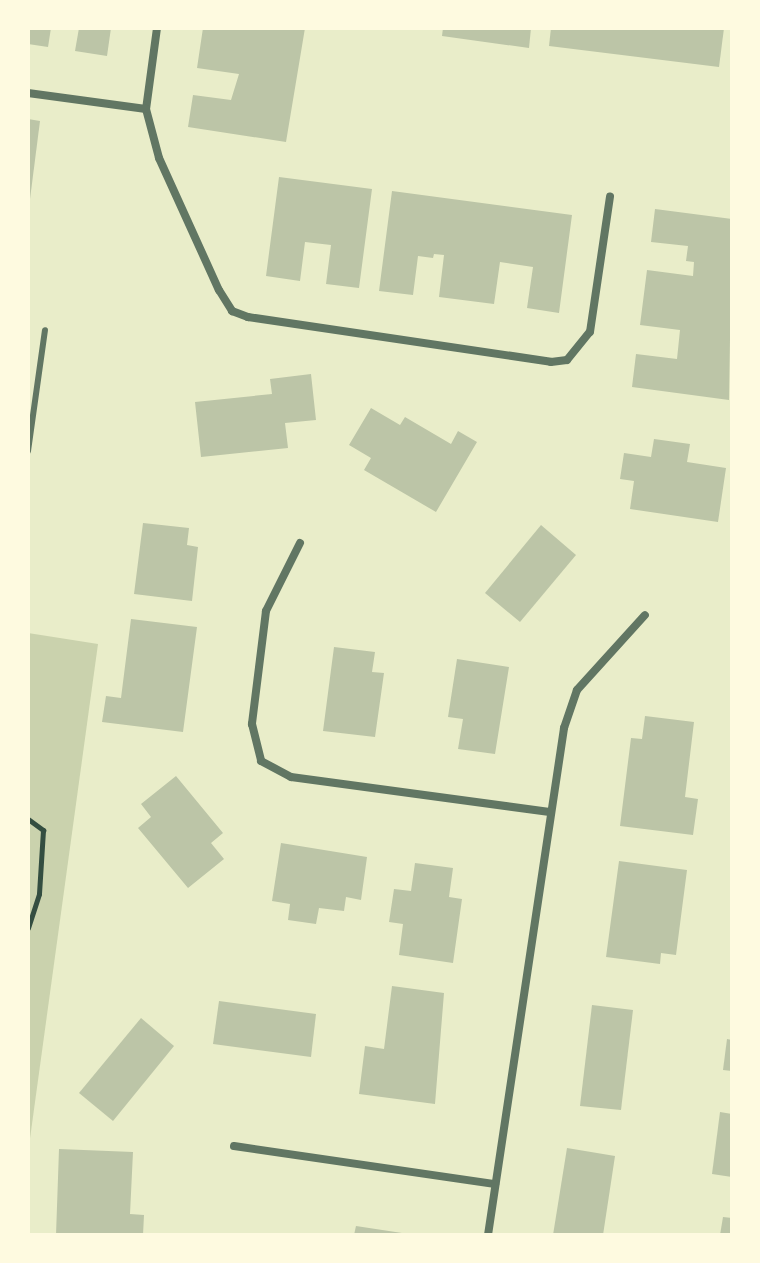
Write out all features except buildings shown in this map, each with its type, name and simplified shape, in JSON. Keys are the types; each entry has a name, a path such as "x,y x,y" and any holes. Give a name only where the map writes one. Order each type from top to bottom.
{"street":[{"path":"157,28 146,109 159,158 232,311 551,362 567,360 581,348 590,332 610,196"},
{"path":"28,93 146,109"},
{"path":"300,543 266,611 252,724 261,761 291,777 550,812"},
{"path":"488,1235 564,728 577,690 645,615"},
{"path":"234,1146 495,1184"}],"lane":[{"path":"28,451 45,330"}],"path":[{"path":"28,819 43,830 39,894 28,928"}],"green space":[{"path":"28,633 98,644 28,1153"}]}
